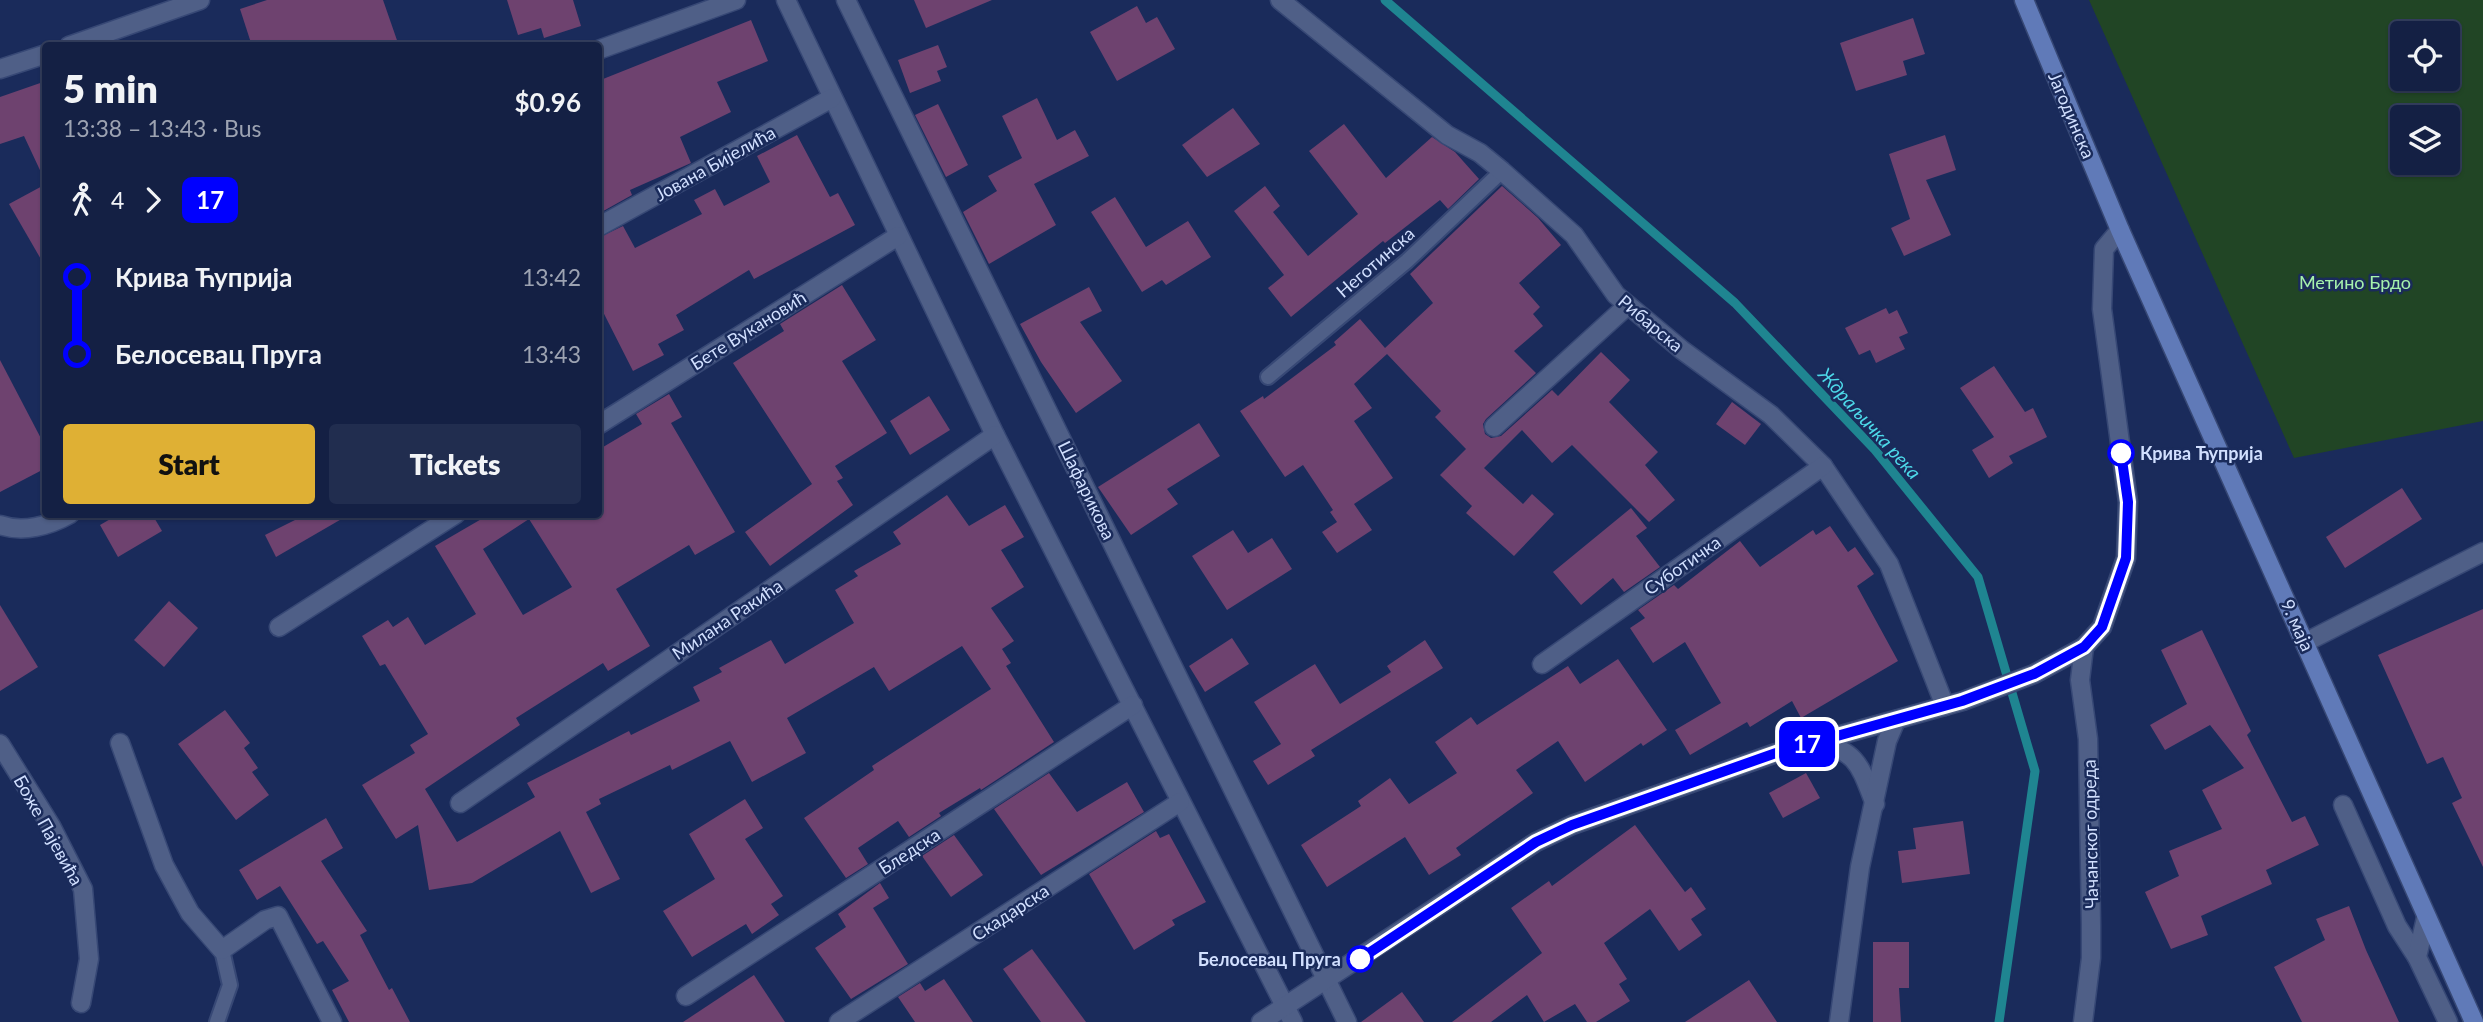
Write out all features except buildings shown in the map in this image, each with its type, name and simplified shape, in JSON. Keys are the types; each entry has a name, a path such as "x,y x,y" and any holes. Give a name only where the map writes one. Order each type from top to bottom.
{"main road":[{"name":"Јагодинска","path":"2024,0 2120,230"},
{"name":"9. маја","path":"2120,230 2474,1022"}],"street":[{"path":"80,42 200,0"},
{"path":"602,49 736,0"},
{"path":"786,0 995,435 1289,1014"},
{"name":"Шафарикова","path":"846,0 1347,1022"},
{"name":"Рибарска","path":"1280,0 1447,135 1480,153 1574,235 1616,295 1771,415 1823,466 1889,564 1954,703"},
{"path":"0,69 42,55"},
{"name":"Јована Бијелића","path":"602,226 832,98"},
{"path":"1261,1022 1289,1014 1328,980 1536,842 1572,825 1815,741 1954,703 2034,674 2084,647 2102,627 2126,558 2128,502 2102,309 2104,249 2120,230"},
{"name":"Бете Вукановић","path":"602,422 898,236"},
{"path":"1494,427 1628,305"},
{"name":"Милана Ракића","path":"460,803 995,435"},
{"name":"Суботичка","path":"1542,664 1823,466"},
{"path":"0,526 27,529 53,524 63,518"},
{"path":"279,627 450,518"},
{"path":"2306,642 2483,552"},
{"name":"Чачанског одреда","path":"2083,1022 2091,958 2088,739 2080,680 2084,647"},
{"name":"Бледска","path":"686,996 1133,705"},
{"path":"1839,1022 1860,867 1887,741 1896,720"},
{"path":"1815,741 1837,746 1854,758 1875,804"},
{"path":"120,743 164,865 190,913 222,950 265,920 278,916 332,1022"},
{"name":"Боже Пајевића","path":"0,744 51,826 83,889 89,960 81,1003"},
{"name":"Скадарска","path":"839,1022 1180,802"},
{"path":"2343,805 2397,926 2417,957 2448,1022"},
{"path":"2417,957 2426,918"}],"lane":[{"name":"Неготинска","path":"1268,377 1407,261 1502,172"},
{"path":"217,1022 230,985 222,950"}],"green space":[{"name":"Метино Брдо","path":"2089,0 2483,0 2483,421 2294,458"}],"waterway":[{"name":"Ждраљичка река","path":"1385,0 1735,303 1875,450 1978,577 2035,771 1999,1022"}],"bus line":[{"name":"17","path":"1360,959 1536,842 1572,825 1776,753 1962,701 2034,674 2084,647 2102,627 2126,558 2128,502 2121,453"}],"place":[{"name":"Крива Ћуприја","path":"2121,453"},
{"name":"Белосевац Пруга","path":"1360,959"}]}
